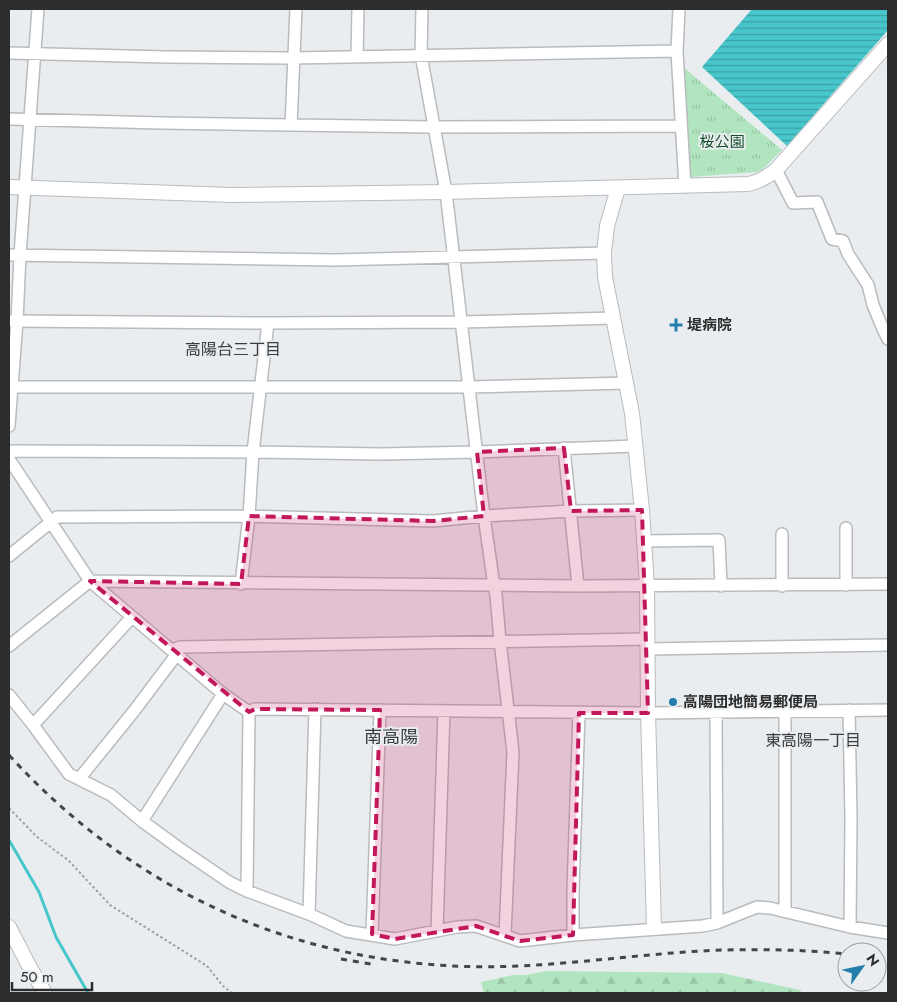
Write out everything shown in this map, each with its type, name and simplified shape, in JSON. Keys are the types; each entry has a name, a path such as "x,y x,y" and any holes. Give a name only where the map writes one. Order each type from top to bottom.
{"street":[{"path":"9,426 14,255 26,187 38,9"},
{"path":"291,125 296,9"},
{"path":"357,57 358,9"},
{"path":"422,9 422,55 433,127 446,192 484,516 496,595 513,752 505,936"},
{"path":"678,9 677,51 685,186"},
{"path":"9,187 230,195 446,192 748,184 768,177 776,170 887,47"},
{"path":"9,53 293,58 677,51"},
{"path":"9,119 433,127 681,126"},
{"path":"776,170 794,203 817,202 832,239 843,241 848,254 868,285 883,330 888,339"},
{"path":"618,188 607,226 604,253 605,277 632,413 642,510 647,586 648,713 654,928"},
{"path":"14,255 335,260 604,253"},
{"path":"13,321 268,323 462,322 614,318"},
{"path":"241,584 253,452 268,323"},
{"path":"10,387 469,387 627,383"},
{"path":"9,451 381,454 636,446"},
{"path":"564,448 578,586"},
{"path":"11,467 51,522 90,581 223,694 249,712"},
{"path":"9,556 57,517 248,516 433,521 571,511 642,510"},
{"path":"846,528 846,585"},
{"path":"782,534 782,586"},
{"path":"644,541 720,540 721,586"},
{"path":"9,646 90,581 494,586 888,584"},
{"path":"33,725 132,617"},
{"path":"79,779 134,711 180,647 500,641 888,645"},
{"path":"142,821 223,694"},
{"path":"9,695 69,774 110,795 142,821 229,882 248,892 309,914 346,930 395,939 457,927 476,926 520,940 654,928 702,926 717,923 757,907 770,908 850,927 888,933"},
{"path":"249,712 255,709 579,713 888,710"},
{"path":"309,914 315,709"},
{"path":"372,934 380,710"},
{"path":"849,710 851,818 850,927"},
{"path":"437,931 444,711"},
{"path":"785,711 785,911"},
{"path":"248,892 249,712"},
{"path":"573,935 579,713"},
{"path":"716,713 717,923"},
{"path":"9,927 45,993"}],"path":[{"path":"9,808 36,836 69,861 110,905 207,966 222,986 232,993"}],"highlighted area":[{"path":"564,448 571,511 642,510 648,713 579,713 573,935 520,941 476,926 395,939 372,934 380,710 255,709 249,712 90,581 241,584 249,516 433,521 484,516 477,452"}],"green space":[{"name":"桜公園","path":"683,67 782,150 763,169 757,172 690,177"},
{"path":"547,971 722,973 800,990 802,993 484,993 481,982 513,975 526,975"}],"water":[{"path":"752,9 888,9 888,30 787,146 702,67"}],"waterway":[{"path":"9,840 39,892 56,937 88,993"}],"railway":[{"path":"9,755 61,806 117,851 176,888 239,919 305,942 374,957 445,966 518,966 725,950 786,950 837,953"},
{"path":"341,959 376,965"}],"place":[{"name":"堤病院","path":"676,325"},
{"name":"高陽団地簡易郵便局","path":"673,702"}],"district":[{"name":"高陽台三丁目","path":"233,349"},
{"name":"南高陽","path":"391,737"},
{"name":"東高陽一丁目","path":"813,740"}]}
